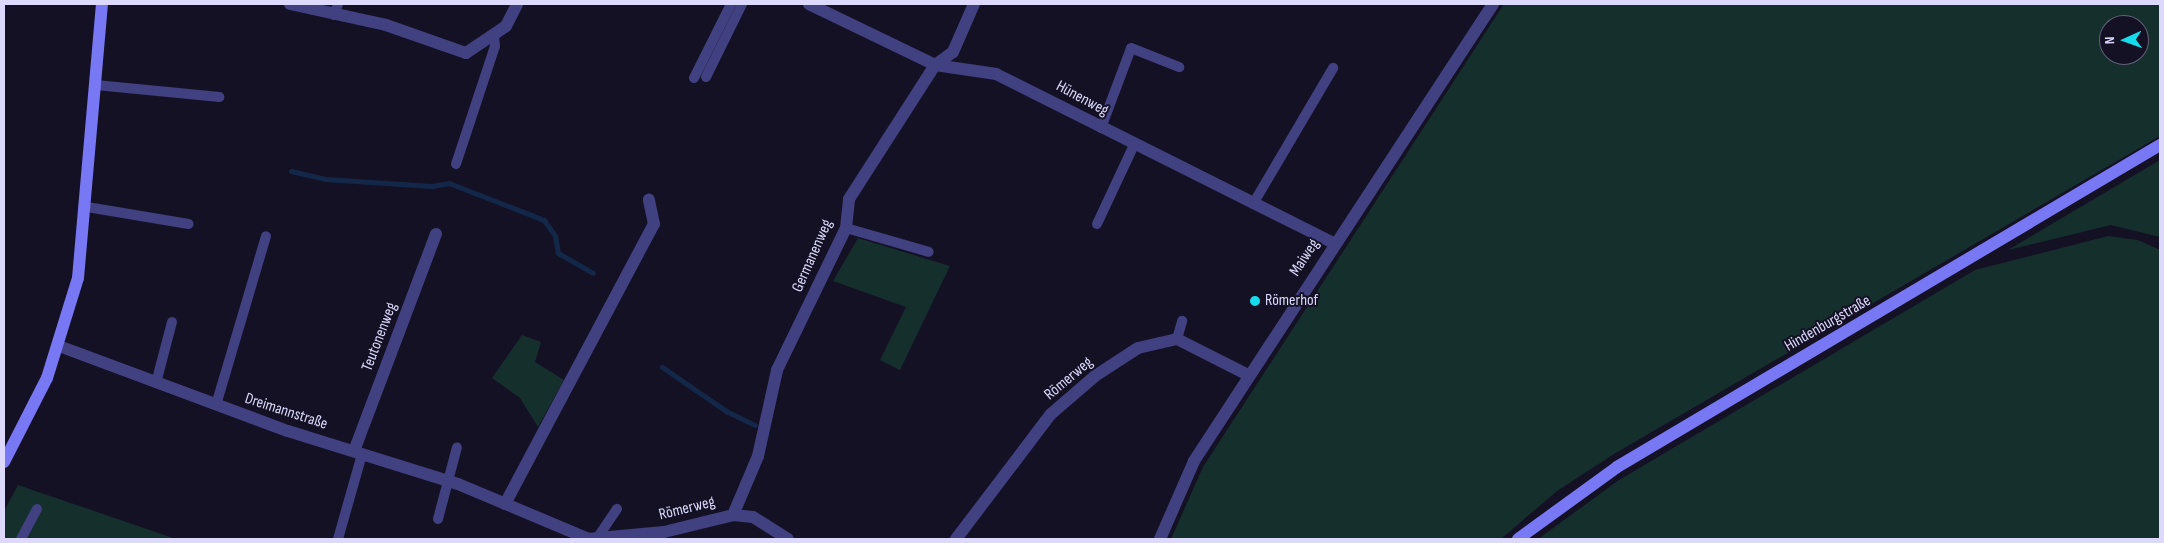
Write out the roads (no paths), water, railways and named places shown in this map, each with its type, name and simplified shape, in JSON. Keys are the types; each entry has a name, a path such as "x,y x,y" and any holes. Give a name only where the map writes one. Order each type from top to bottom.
{"main road":[{"path":"4,462 59,346 78,278 87,208 102,4"},
{"name":"Hindenburgstraße","path":"1518,539 1617,467 2160,146"}],"street":[{"path":"290,4 336,9 466,53 494,36 506,26 518,4"},
{"name":"Hünenweg","path":"809,4 935,65 996,74 1334,243"},
{"name":"Germanenweg","path":"734,515 758,456 777,370 846,228 849,199 935,65 953,52 974,4"},
{"name":"Maiweg","path":"1160,539 1194,461 1334,243 1493,4"},
{"path":"505,504 654,224 649,200"},
{"name":"Teutonenweg","path":"358,452 436,234"},
{"path":"1177,339 1196,343 1248,375"},
{"name":"Römerweg","path":"956,539 1051,414 1095,376 1138,348 1177,339"},
{"name":"Dreimannstraße","path":"59,346 216,406 445,480 592,539"},
{"name":"Römerweg","path":"592,539 664,536 734,515 753,517 788,539"}],"lane":[{"path":"694,78 731,4"},
{"path":"706,77 742,4"},
{"path":"456,164 495,46 494,36"},
{"path":"1101,128 1131,48 1179,67"},
{"path":"1253,204 1333,68"},
{"path":"96,85 219,98"},
{"path":"1097,224 1135,143"},
{"path":"87,208 189,224"},
{"path":"846,228 929,252"},
{"path":"216,406 266,236"},
{"path":"1177,339 1182,321"},
{"path":"156,383 172,322"},
{"path":"438,519 445,480 457,447"},
{"path":"338,539 358,452"},
{"path":"592,539 617,508"},
{"path":"21,539 37,509"}],"waterway":[{"path":"291,171 325,179 432,186 449,183 544,220 555,236 558,253 593,273"},
{"path":"662,367 726,411 755,425"}],"place":[{"name":"Römerhof","path":"1255,301"}]}
